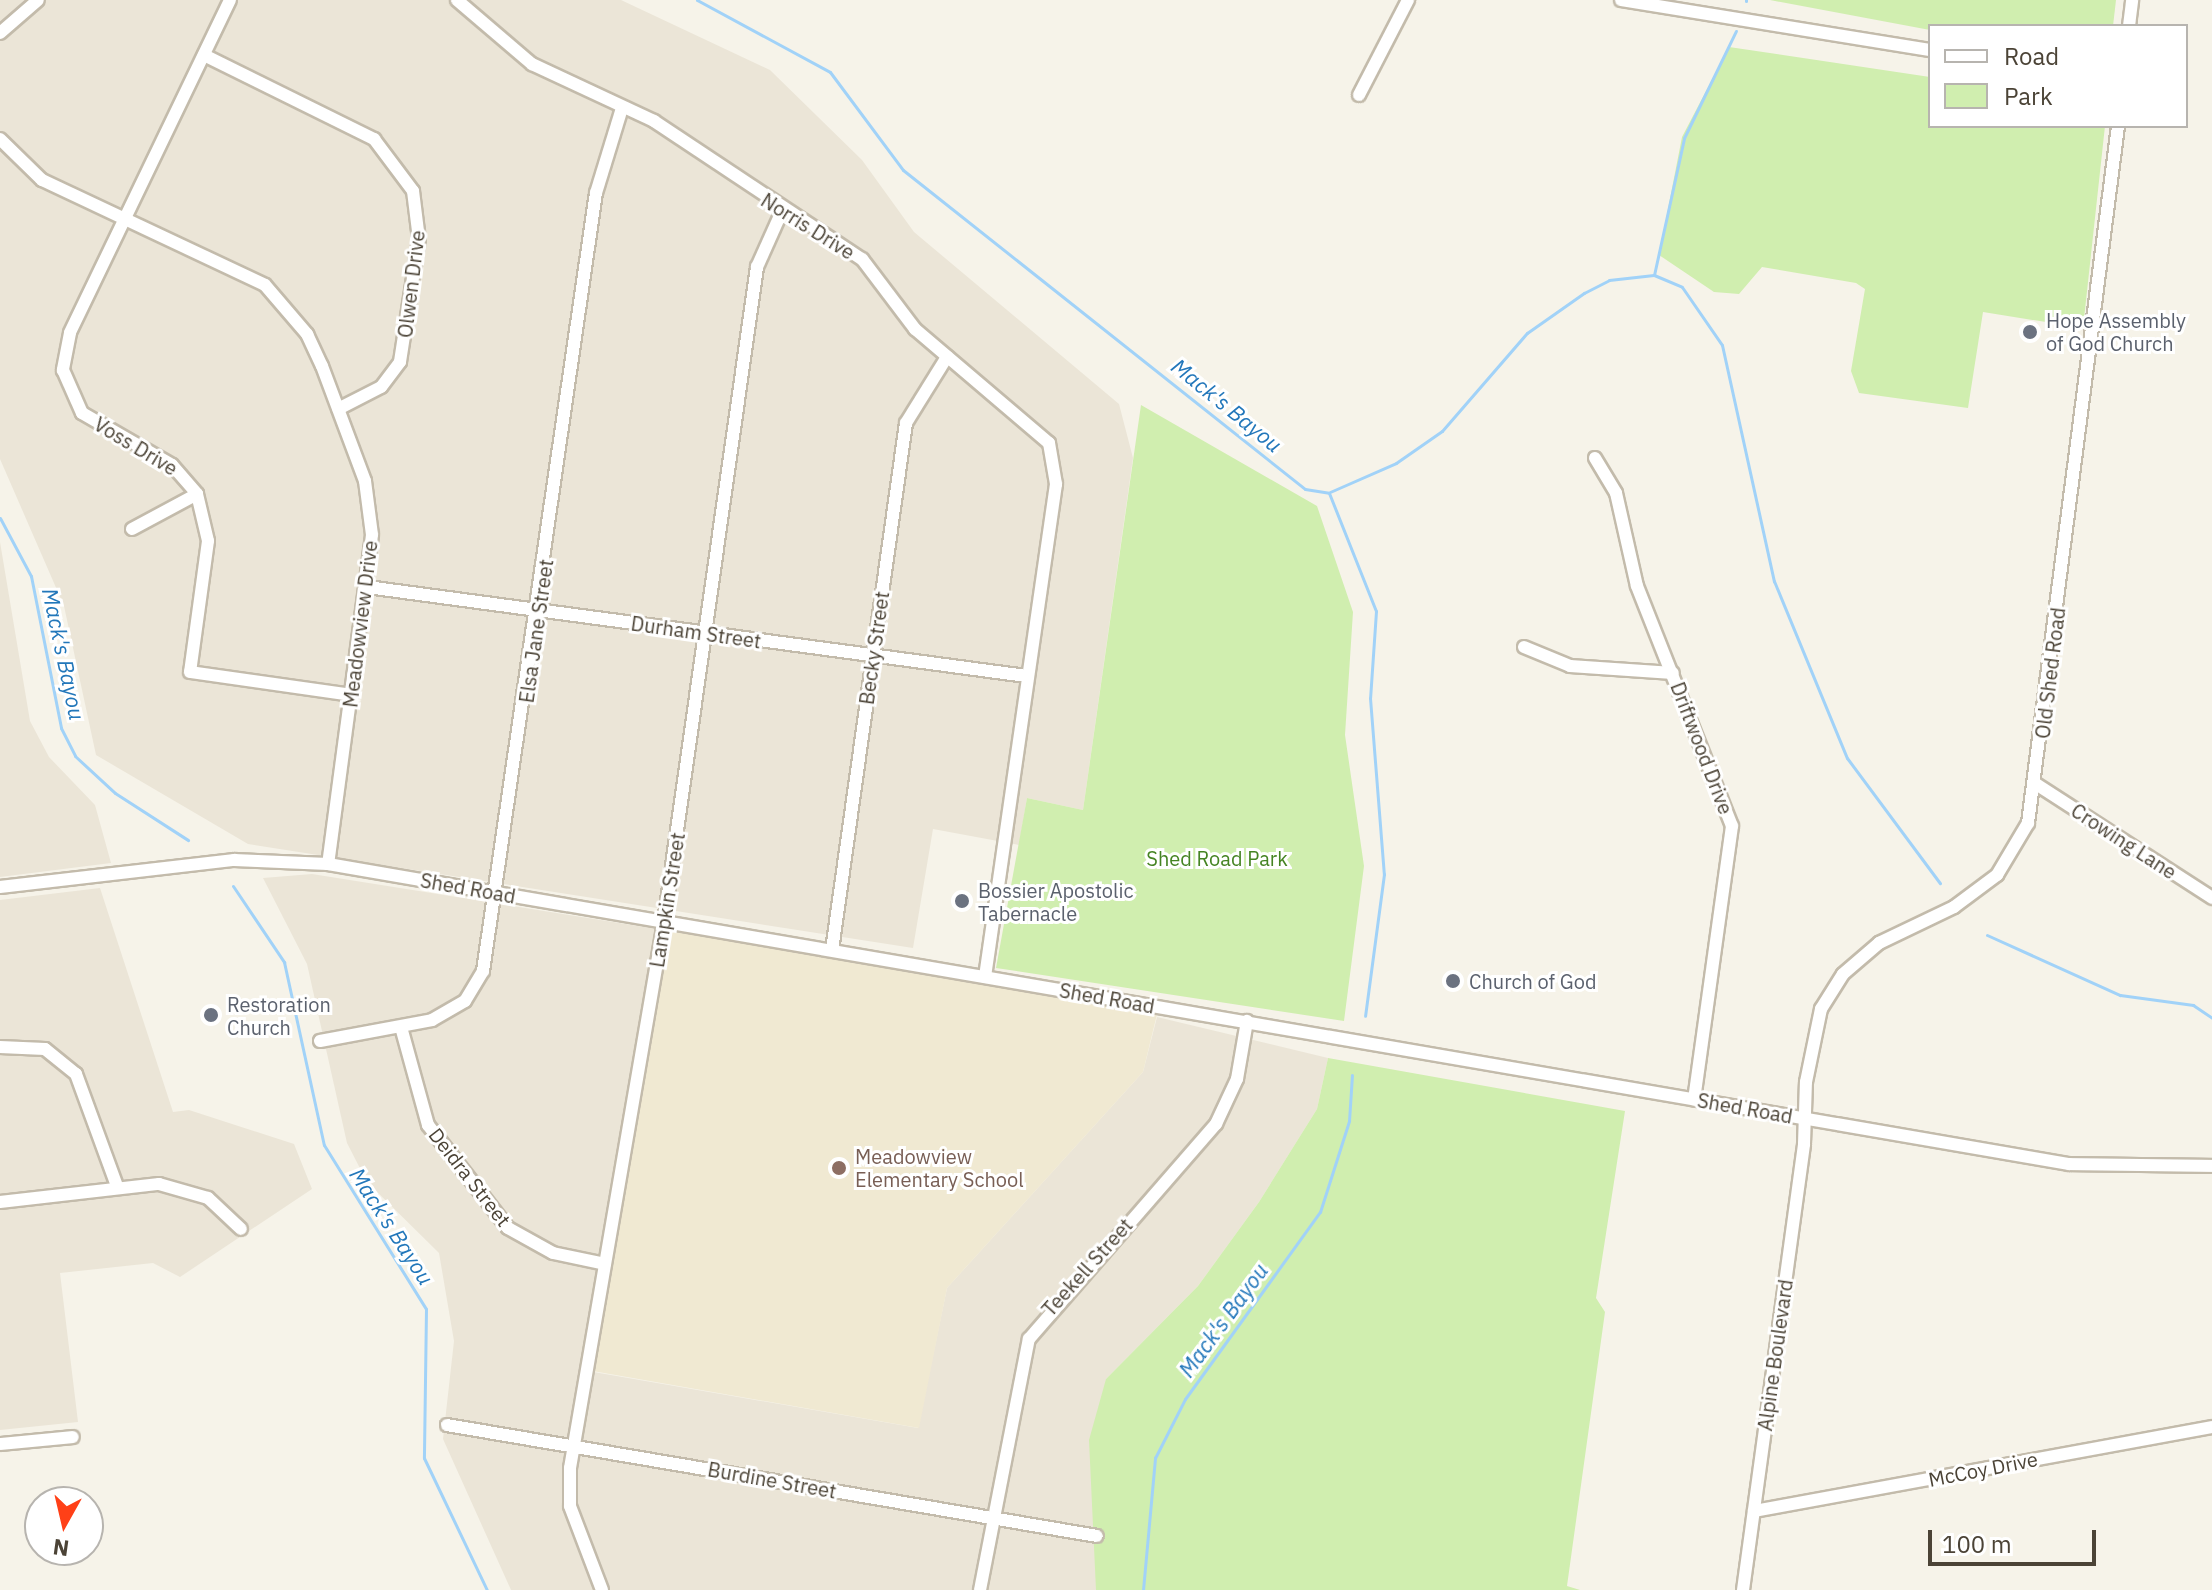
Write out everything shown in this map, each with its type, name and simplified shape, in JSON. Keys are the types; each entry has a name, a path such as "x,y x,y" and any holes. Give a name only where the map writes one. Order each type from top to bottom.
{"street":[{"path":"0,33 38,0"},
{"name":"Voss Drive","path":"230,0 70,333 66,385 82,413 172,465 197,494 208,541 190,672 351,695"},
{"name":"Norris Drive","path":"457,0 532,64 681,137 783,209 862,259 915,329 1038,430 1056,461 985,977"},
{"path":"1359,95 1408,0"},
{"path":"1621,0 1928,50"},
{"path":"2129,24 2132,0"},
{"name":"Olwen Drive","path":"204,55 374,139 413,191 419,239 400,362 381,387 338,409"},
{"name":"Elsa Jane Street","path":"320,1041 401,1027 452,1012 475,987 499,893 596,193 622,108"},
{"name":"Old Shed Road","path":"1804,1119 1813,1033 1843,974 1879,943 1954,907 1997,875 2028,823 2036,784 2118,128"},
{"name":"Meadowview Drive","path":"0,139 42,180 265,285 307,334 338,409 370,507 367,587 328,864"},
{"name":"Lampkin Street","path":"602,1590 570,1506 574,1446 664,922 757,267 783,209"},
{"name":"Becky Street","path":"832,950 906,423 947,357"},
{"name":"Driftwood Drive","path":"1595,458 1616,493 1637,586 1732,826 1694,1099"},
{"path":"132,529 197,494"},
{"name":"Durham Street","path":"367,587 1026,676"},
{"path":"1524,647 1570,666 1673,673"},
{"name":"Crowing Lane","path":"2036,784 2212,898"},
{"name":"Shed Road","path":"0,887 234,860 328,864 2108,1169 2212,1166"},
{"name":"Teekell Street","path":"980,1590 1029,1339 1216,1124 1237,1079 1247,1021"},
{"name":"Deidra Street","path":"401,1027 428,1125 508,1228 553,1253 605,1264"},
{"path":"0,1047 45,1049 76,1074 117,1186"},
{"name":"Alpine Boulevard","path":"1743,1590 1804,1119"},
{"path":"0,1202 117,1186 195,1192 241,1229"},
{"name":"Burdine Street","path":"447,1425 994,1521 1097,1536"},
{"name":"McCoy Drive","path":"1754,1511 2212,1427"},
{"path":"0,1444 73,1437"}],"shaded area":[{"path":"0,0 621,0 770,70 862,160 914,232 1119,404 1133,458 1083,810 1027,798 1019,845 933,829 913,948 248,844 96,755 64,606 0,459"},
{"path":"0,542 30,721 49,757 95,805 111,863 0,877"},
{"path":"312,874 657,929 582,1370 918,1428 947,1288 1143,1072 1157,1017 1328,1058 1317,1109 1259,1202 1198,1286 1106,1379 1096,1590 511,1590 443,1439 454,1341 439,1253 367,1182 347,1143 307,964 263,878"},
{"path":"100,888 173,1112 189,1110 294,1144 312,1189 180,1277 153,1263 60,1273 78,1422 0,1430 0,900"},
{"name":"Meadowview Elementary School","path":"664,922 1159,1006 1143,1072 947,1288 919,1428 587,1370"}],"green space":[{"path":"1770,0 2116,0 2113,24 1928,24 1928,30"},
{"path":"1729,47 1928,77 1928,128 2105,128 2083,328 1983,312 1968,408 1859,393 1851,371 1865,289 1856,283 1762,267 1739,294 1714,292 1659,255 1682,137"},
{"name":"Shed Road Park","path":"1141,405 1317,506 1353,612 1345,735 1364,866 1344,1021 996,968 1027,798 1083,810"},
{"path":"1328,1058 1625,1111 1596,1298 1605,1312 1567,1586 1580,1590 1096,1590 1089,1440 1106,1379 1198,1286 1259,1202 1317,1109"}],"waterway":[{"name":"Mack's Bayou","path":"697,0 830,72 903,170 1305,489 1329,493 1376,611 1370,698 1384,874 1365,1016"},
{"path":"1654,275 1684,138 1736,31"},
{"path":"1330,492 1396,463 1442,431 1527,333 1584,293 1609,280 1654,275 1682,287 1722,345 1774,581 1847,758 1940,883"},
{"name":"Mack's Bayou","path":"0,518 31,576 61,728 75,756 115,793 188,840"},
{"name":"Mack's Bayou","path":"233,886 284,962 324,1145 426,1309 424,1458 487,1590"},
{"path":"1987,935 2120,995 2193,1005 2212,1018"},
{"name":"Mack's Bayou","path":"1143,1590 1155,1458 1185,1399 1320,1212 1349,1121 1352,1075"}],"place":[{"name":"Hope Assembly of God Church","path":"2030,332"},
{"name":"Bossier Apostolic Tabernacle","path":"962,901"},
{"name":"Church of God","path":"1453,981"},
{"name":"Restoration Church","path":"211,1015"},
{"name":"Meadowview Elementary School","path":"839,1168"}]}
